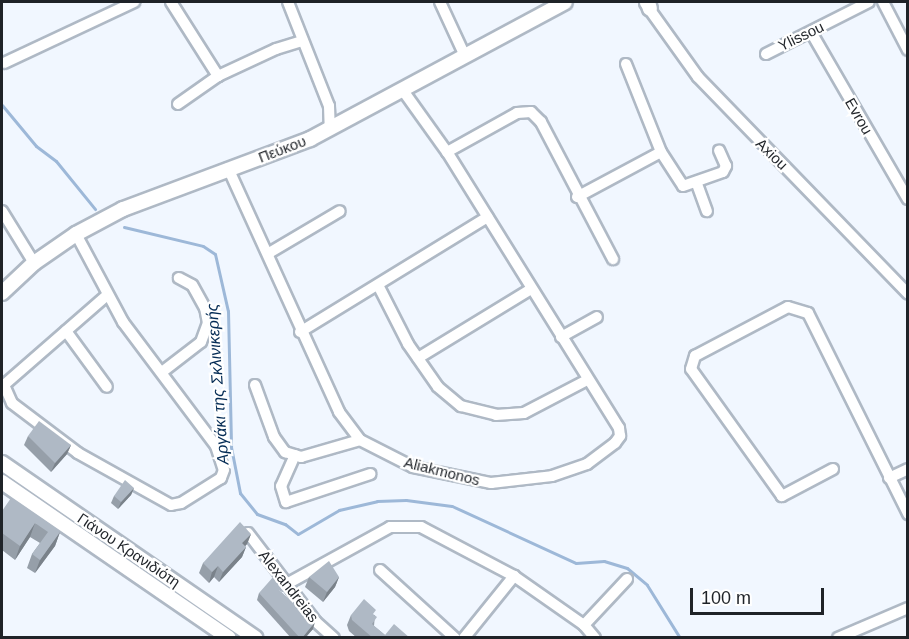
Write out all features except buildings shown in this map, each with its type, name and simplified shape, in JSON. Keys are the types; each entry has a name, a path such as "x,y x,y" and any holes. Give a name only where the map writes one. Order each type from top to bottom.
{"main road":[{"name":"Πεύκου","path":"2,293 34,263 76,234 171,188 269,156 330,129 404,92 565,2"},
{"name":"Γιάνου Κρανιδιότη","path":"2,463 256,638"},
{"name":"Γιάνου Κρανιδιότη","path":"2,482 229,638"}],"street":[{"path":"4,63 111,6 134,2"},
{"path":"171,2 218,76"},
{"path":"288,2 329,106 330,129"},
{"path":"440,2 465,56"},
{"name":"Ylissou","path":"766,54 868,2"},
{"path":"884,2 908,50"},
{"name":"Axiou","path":"646,4 698,77 908,294"},
{"name":"Evrou","path":"811,32 908,199"},
{"path":"178,104 218,76 276,49 303,41"},
{"path":"626,64 661,152 683,186 697,184 725,169 719,150"},
{"name":"Aliakmonos","path":"228,168 269,253 300,332 339,412 360,440 413,467 491,483 552,476 587,464 620,436 619,428 447,152 404,92"},
{"path":"329,106 347,119"},
{"path":"447,152 517,113 531,112 541,122 577,196 613,259"},
{"path":"577,196 661,152"},
{"path":"697,184 707,211"},
{"path":"2,211 34,263"},
{"path":"269,253 340,211"},
{"path":"300,332 488,217"},
{"path":"76,234 107,295 134,339 162,372 216,446 224,470 222,478 181,503 171,505 78,453 12,403 4,385 107,295"},
{"path":"162,372 201,342 208,323 205,308 192,285 178,278"},
{"path":"378,285 418,358 438,387 461,406 496,415 524,414 587,380"},
{"path":"418,358 531,289"},
{"path":"833,469 783,496 691,369 695,356 788,307 808,313 908,514"},
{"path":"561,337 597,317"},
{"path":"66,331 107,387"},
{"path":"255,385 274,437 285,452 295,455 321,453 360,440"},
{"path":"295,455 281,486 286,502 370,474"},
{"path":"889,478 908,469"},
{"path":"285,585 390,527 421,526 514,576 584,625 595,638"},
{"name":"Alexandreias","path":"248,533 285,585 334,638"},
{"path":"380,570 455,638"},
{"path":"464,638 514,576"},
{"path":"584,625 627,579"},
{"path":"838,638 908,608"}],"waterway":[{"name":"Αργάκι της Σκλινικερής","path":"2,105 36,146 56,161 95,209"},
{"name":"Αργάκι της Σκλινικερής","path":"124,227 203,246 215,254 228,311 231,447 240,493 257,514 285,524 298,534 339,510 377,501 406,500 452,506 576,563 604,561 627,568 647,585 680,638"}]}
